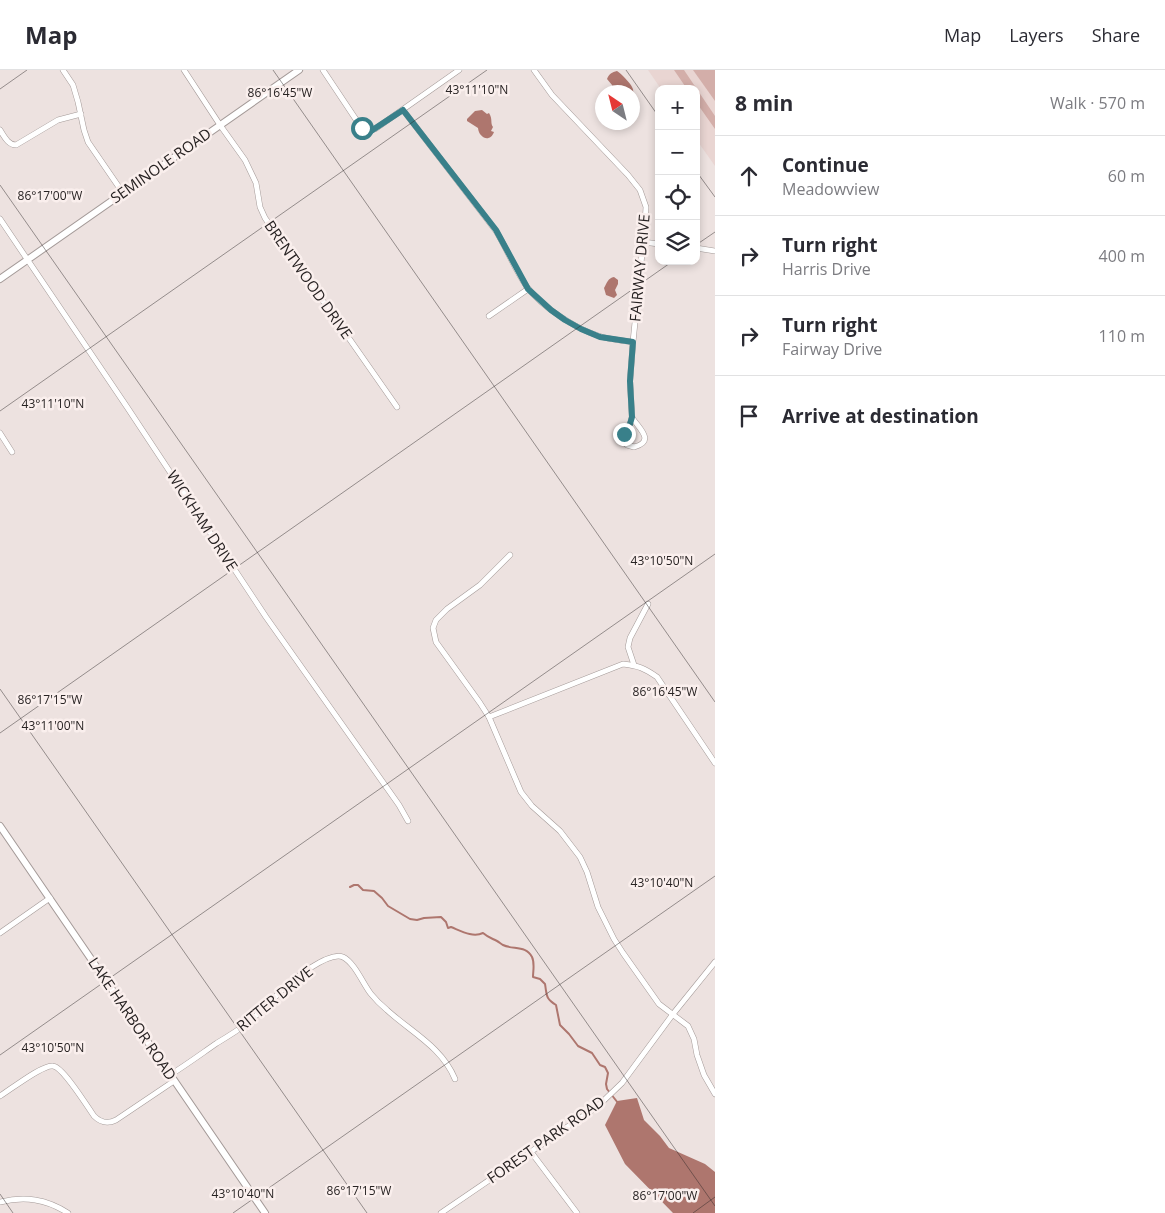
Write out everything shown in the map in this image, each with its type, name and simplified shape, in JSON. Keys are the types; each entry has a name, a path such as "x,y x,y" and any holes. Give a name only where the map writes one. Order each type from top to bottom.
{"street":[{"path":"63,70 73,85 88,142 123,193"},
{"name":"BRENTWOOD DRIVE","path":"184,70 245,160 256,184 260,207 265,218 397,408"},
{"name":"SEMINOLE ROAD","path":"0,280 299,70"},
{"path":"323,70 359,124 366,130 371,131 459,70"},
{"name":"FAIRWAY DRIVE","path":"534,70 552,95 628,175 640,190 646,207 646,224 630,381 632,417 623,439 627,445 634,447 642,444 645,436 632,417"},
{"path":"403,110 496,230 528,289 551,310 581,329 600,337 633,342"},
{"path":"0,130 12,145 16,145 58,120 81,114"},
{"name":"WICKHAM DRIVE","path":"0,219 266,618 399,805 408,821"},
{"path":"643,242 655,244"},
{"path":"700,248 715,250"},
{"path":"489,316 528,289"},
{"path":"0,433 12,452"},
{"path":"510,556 480,585 447,609 436,620 433,628 436,642 489,717 521,792 532,806 560,832 580,857 587,872 598,907 614,939 659,1004 688,1026 694,1038 704,1075 715,1094"},
{"path":"634,665 628,647 630,638 648,604"},
{"path":"489,717 623,664 634,665 644,668 657,677 715,764"},
{"name":"LAKE HARBOR ROAD","path":"0,826 264,1213"},
{"path":"0,933 50,898"},
{"name":"RITTER DRIVE","path":"172,1078 246,1024 302,974 326,959 337,956 343,958 352,966 371,993 388,1010 442,1056 455,1079"},
{"name":"FOREST PARK ROAD","path":"441,1213 598,1106 617,1088 715,962"},
{"path":"0,1096 38,1071 52,1065 62,1070 94,1116 101,1121 108,1122 116,1120 172,1078"},
{"path":"531,1152 577,1213"},
{"path":"0,1202 17,1199 38,1200 68,1213"}],"shaded area":[{"path":"648,70 715,70 715,166 700,145 700,85 658,85"},
{"path":"674,70 684,70 694,85 684,85"},
{"path":"693,70 715,70 715,101"},
{"path":"617,71 630,85 612,85 607,79"},
{"path":"700,94 715,116 715,129 700,108"},
{"path":"482,110 487,114 489,113 493,127 491,131 494,132 487,138 482,137 478,128 467,121 475,111"},
{"path":"614,277 618,280 618,284 615,290 617,295 614,298 606,295 604,288 609,280"},
{"path":"637,1098 644,1120 669,1148 705,1164 715,1172 715,1213 673,1213 625,1164 605,1125 617,1101"}],"waterway":[{"path":"350,887 358,885 363,890 374,891 388,906 410,919 441,917 446,922 448,928 451,927 475,935 483,933 503,945 523,949 529,953 533,962 533,977 540,979 545,984 548,998 556,1005 560,1025 578,1046 592,1053 600,1065 605,1067 608,1073 607,1089 618,1103"}],"route":[{"path":"362,128 371,131 403,110 496,230 528,289 551,310 581,329 600,337 633,342 630,381 632,417 624,434"}]}
